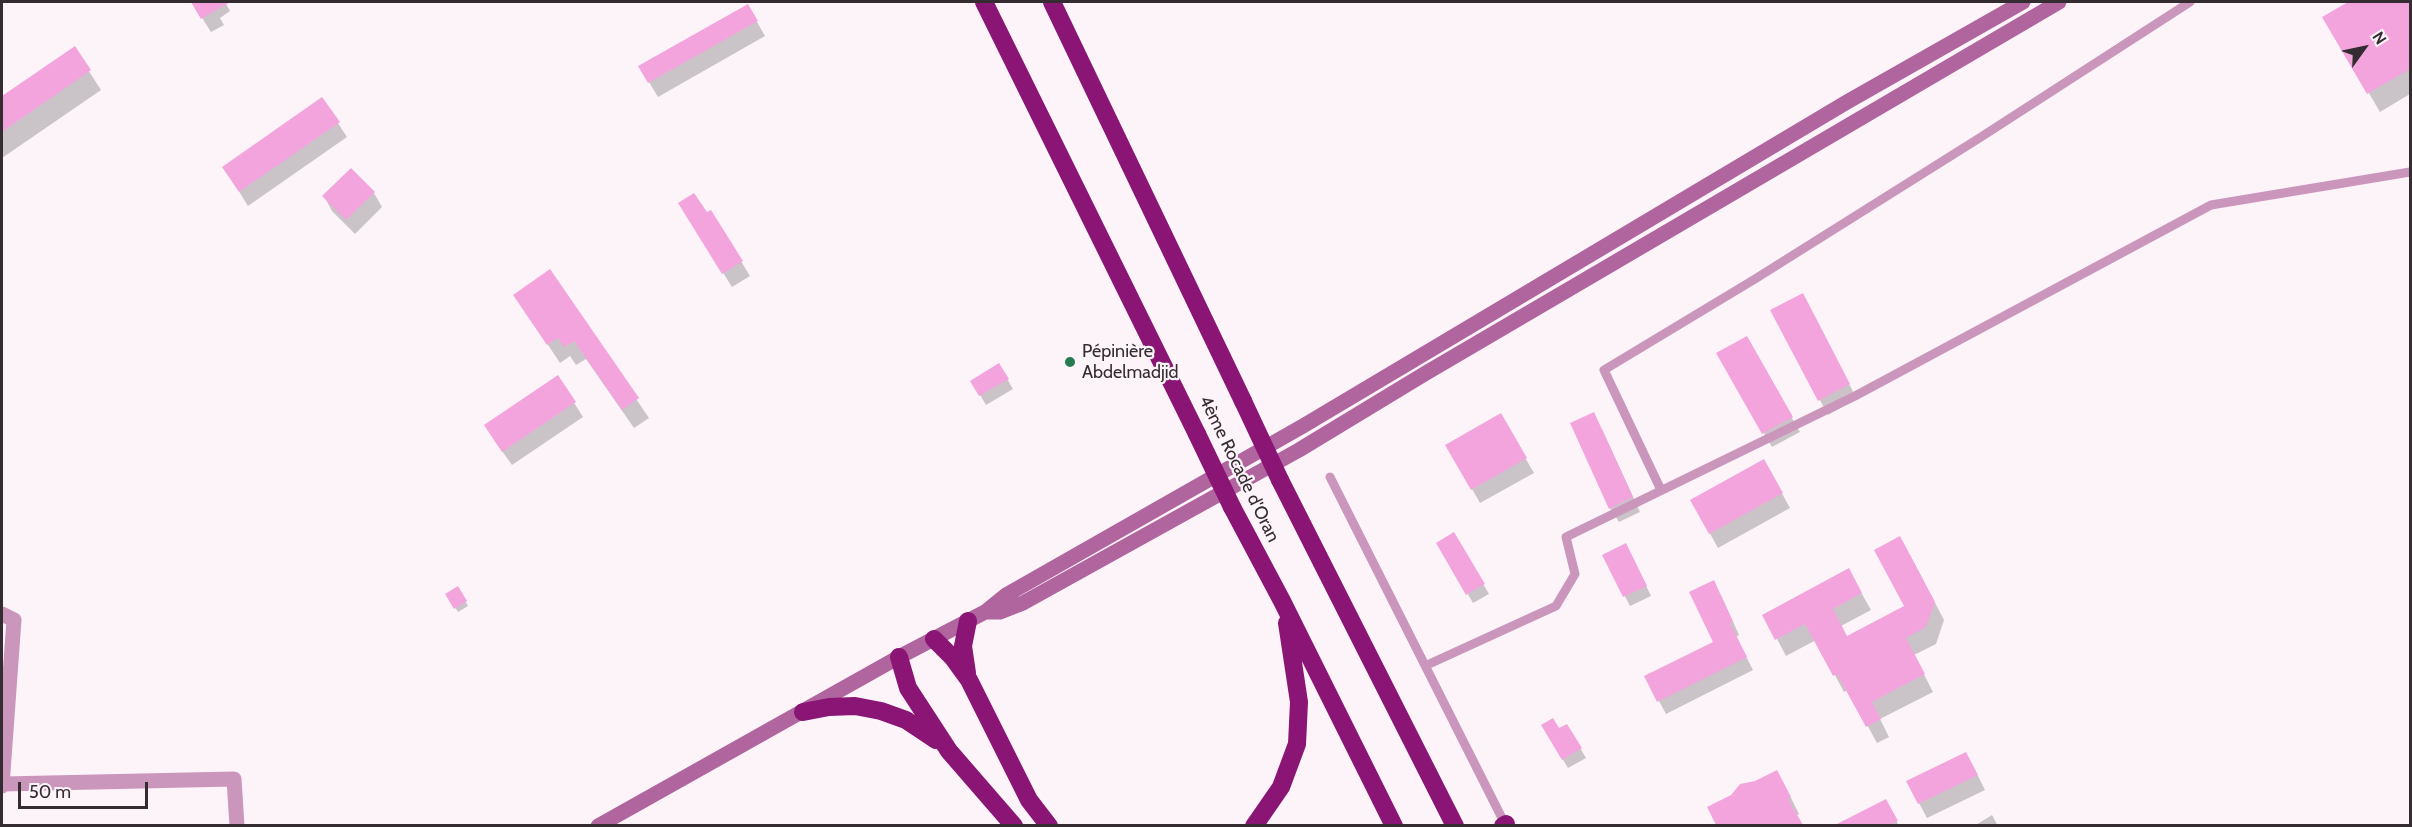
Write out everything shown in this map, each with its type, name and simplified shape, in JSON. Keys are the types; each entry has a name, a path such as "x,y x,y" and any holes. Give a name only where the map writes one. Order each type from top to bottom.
{"highway":[{"name":"4ème Rocade d'Oran","path":"984,2 1232,507 1282,601 1394,825"},
{"name":"4ème Rocade d'Oran","path":"1052,2 1280,480 1455,825"},
{"path":"1254,825 1281,787 1297,744 1299,702 1282,601"},
{"path":"968,621 963,646 969,680"},
{"path":"934,639 953,658 969,680 1029,800 1049,825"},
{"path":"899,657 908,688 949,751 1014,825"},
{"path":"803,712 829,707 855,706 881,711 906,720 929,734 949,751"}],"main road":[{"path":"598,825 899,657 986,612 1006,595 1303,426 1847,102 2024,2"},
{"path":"986,612 1000,612 1023,603 1299,450 2059,2"}],"street":[{"path":"2,614 14,620 2,785 234,779 237,825"}],"lane":[{"path":"1661,490 1604,370 1755,279 2190,2"},
{"path":"1427,665 1556,606 1575,574 1566,537 1855,396 2211,205 2410,172"},
{"path":"1330,477 1427,665 1505,825"}],"building":[{"path":"191,2 230,2 201,19"},
{"path":"2348,2 2410,2 2410,69 2367,94 2322,17"},
{"path":"748,4 758,21 648,83 638,66"},
{"path":"75,46 91,70 2,132 2,96"},
{"path":"322,97 340,122 239,192 222,167"},
{"path":"351,168 375,192 346,220 322,196"},
{"path":"694,193 707,212 711,210 743,261 722,274 678,203"},
{"path":"550,269 639,398 622,410 574,341 564,347 558,338 547,345 513,295"},
{"path":"1803,293 1850,384 1818,401 1770,310"},
{"path":"1747,336 1793,417 1762,434 1716,353"},
{"path":"999,363 1009,379 979,396 970,381"},
{"path":"558,375 576,402 502,452 484,425"},
{"path":"1594,412 1633,497 1609,509 1570,423"},
{"path":"1501,413 1527,458 1471,490 1445,445"},
{"path":"1764,459 1783,493 1709,534 1690,500"},
{"path":"1454,532 1485,584 1466,595 1436,543"},
{"path":"1900,536 1935,602 1926,627 1906,638 1925,674 1872,702 1881,719 1866,727 1837,674 1833,676 1805,624 1775,640 1762,615 1849,568 1862,593 1833,609 1847,636 1904,606 1874,550"},
{"path":"1626,543 1647,586 1623,597 1602,555"},
{"path":"1714,580 1733,622 1730,623 1747,657 1657,702 1644,676 1713,642 1689,592"},
{"path":"458,586 467,601 454,609 445,594"},
{"path":"1553,718 1559,728 1567,724 1582,748 1562,760 1541,725"},
{"path":"1966,752 1978,775 1918,804 1906,781"},
{"path":"1777,770 1791,797 1788,799 1803,825 1716,825 1707,807 1731,795 1740,784 1755,781"},
{"path":"1886,799 1898,821 1889,825 1835,825"}],"place":[{"name":"Pépinière Abdelmadjid","path":"1070,362"}]}
